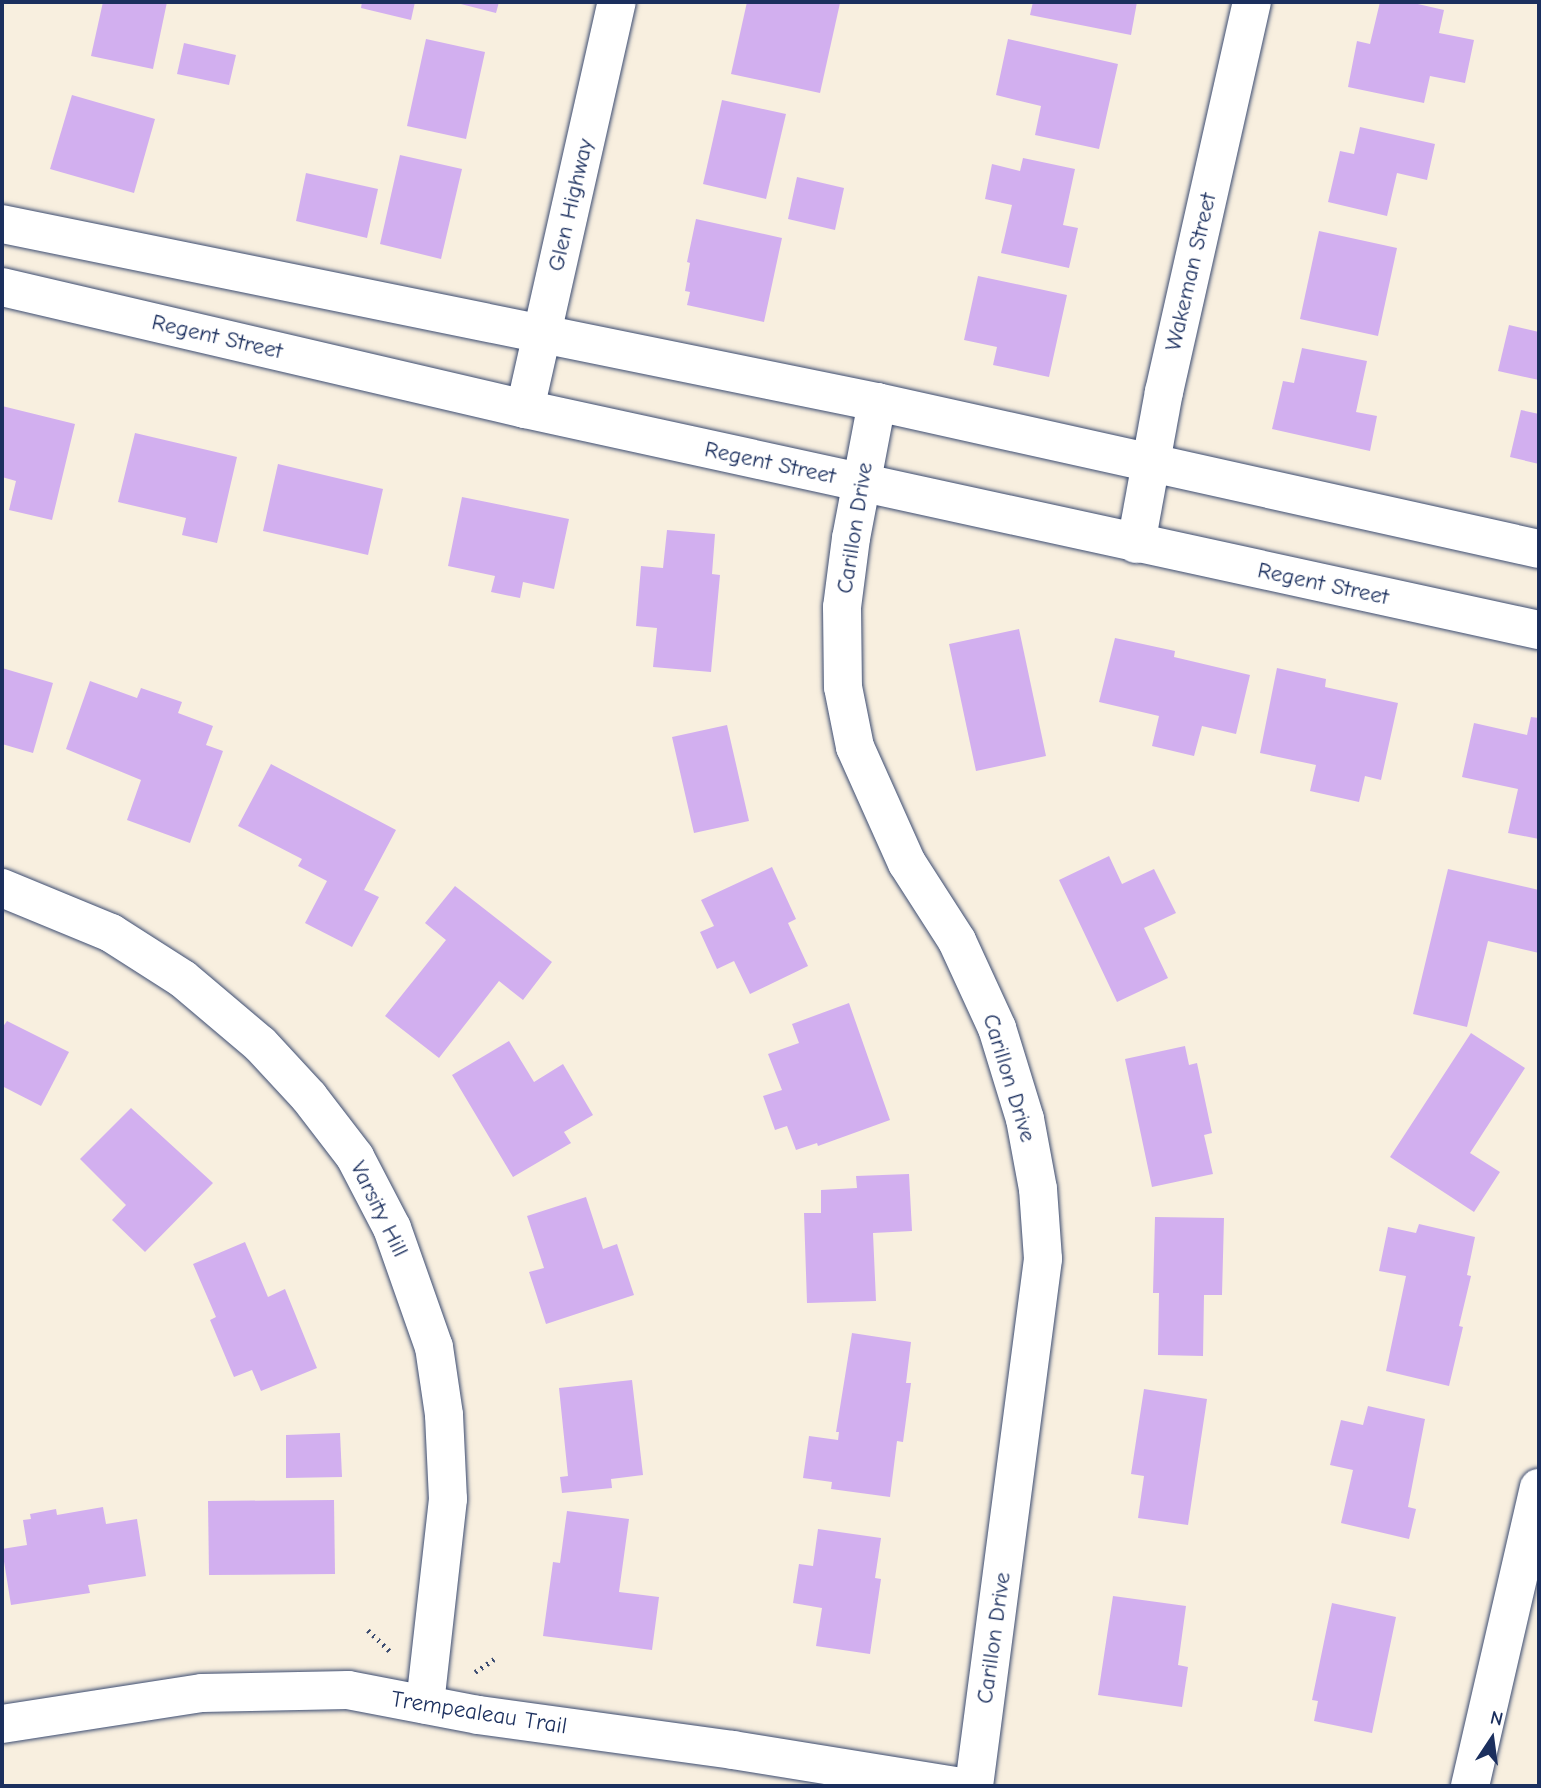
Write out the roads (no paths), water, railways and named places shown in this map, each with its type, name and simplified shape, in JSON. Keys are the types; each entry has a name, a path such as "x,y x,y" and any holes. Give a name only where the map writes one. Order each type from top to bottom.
{"street":[{"name":"Glen Highway","path":"524,409 617,2"},
{"name":"Wakeman Street","path":"1136,544 1149,464 1252,2"},
{"path":"2,224 877,402 1539,549"},
{"name":"Regent Street","path":"2,287 524,409 1539,630"},
{"name":"Carillon Drive","path":"877,402 861,483 842,607 843,687 855,747 870,787 907,863 957,941 997,1028 1025,1119 1038,1189 1043,1259 974,1786"},
{"name":"Varsity Hill","path":"2,888 111,933 183,979 260,1044 309,1097 355,1157 392,1228 434,1347 443,1415 448,1499 425,1705"},
{"path":"1470,1786 1539,1488"},
{"name":"Trempealeau Trail","path":"2,1724 202,1693 348,1690 425,1705 955,1786"}]}
